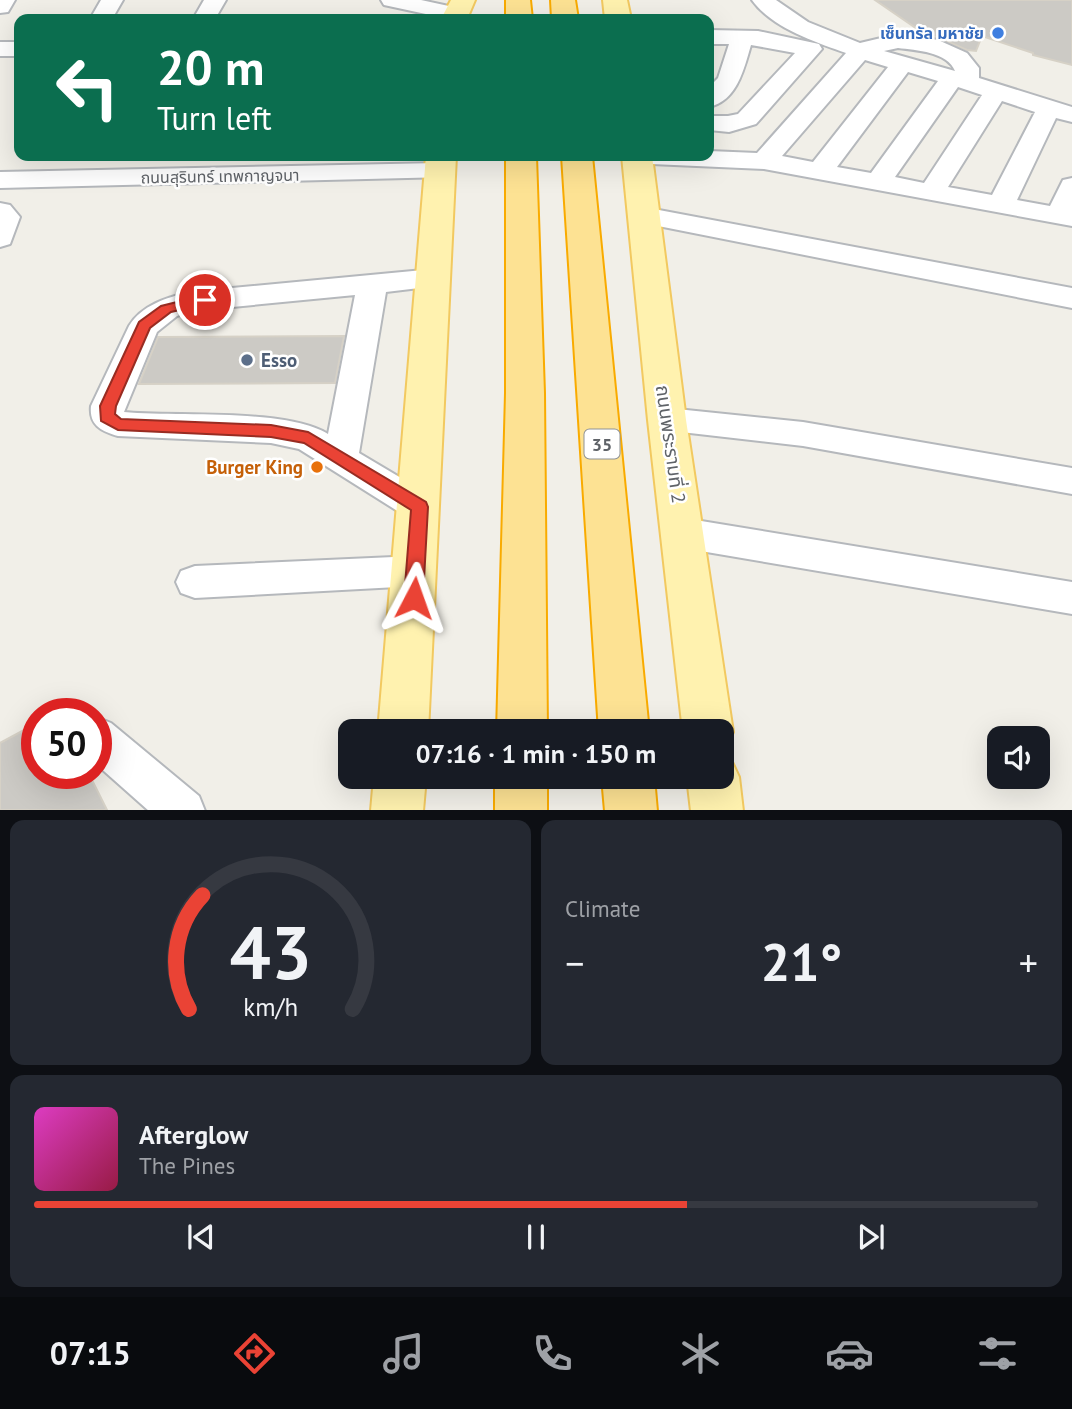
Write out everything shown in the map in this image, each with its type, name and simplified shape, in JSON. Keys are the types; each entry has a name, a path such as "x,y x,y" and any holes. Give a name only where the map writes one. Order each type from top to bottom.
{"highway":[{"path":"521,161 525,393 522,719"},
{"name":"35","path":"577,161 623,719"},
{"path":"521,789 521,810"},
{"path":"629,789 631,810"}],"main road":[{"name":"ถนนพระรามที่ 2","path":"632,161 643,215 706,719"},
{"path":"405,719 440,164"},
{"path":"397,810 399,789"},
{"path":"715,789 718,810"}],"street":[{"path":"0,7 4,0"},
{"path":"392,0 454,10"},
{"path":"763,0 790,22 862,49 1060,111 1001,205"},
{"path":"714,37 742,38 811,49 747,119 729,124 714,123"},
{"path":"714,95 729,80 742,38"},
{"path":"764,161 862,49 898,41 930,45 959,58 967,68 877,183"},
{"path":"820,171 903,63"},
{"path":"777,86 818,99"},
{"path":"931,193 996,92"},
{"path":"714,159 764,161 1065,217 1072,186"},
{"name":"ถนนสุรินทร์ เทพกาญจนา","path":"0,180 440,164"},
{"path":"0,211 5,217 0,237"},
{"path":"643,215 1072,298"},
{"path":"420,507 308,438 271,431 118,424 107,417 108,406 144,326 166,309 189,302 434,278"},
{"path":"341,459 372,284"},
{"path":"667,420 803,434 1072,481"},
{"path":"683,533 1072,598"},
{"path":"194,582 416,571"},
{"path":"112,750 184,810"}],"building":[{"name":"เซ็นทรัล มหาชัย","path":"875,0 1072,0 1072,65 1033,55 982,36 976,51 967,50 926,35"},
{"name":"Esso","path":"344,336 335,383 139,384 158,337"},
{"path":"21,732 21,789 96,789 107,810 0,810 0,743"}],"place":[{"name":"เซ็นทรัล มหาชัย","path":"998,33"},
{"name":"Esso","path":"247,360"},
{"name":"Burger King","path":"317,467"}],"route":[{"path":"205,300 166,309 144,326 108,406 107,417 118,424 271,431 308,438 420,507 414,598"}]}
